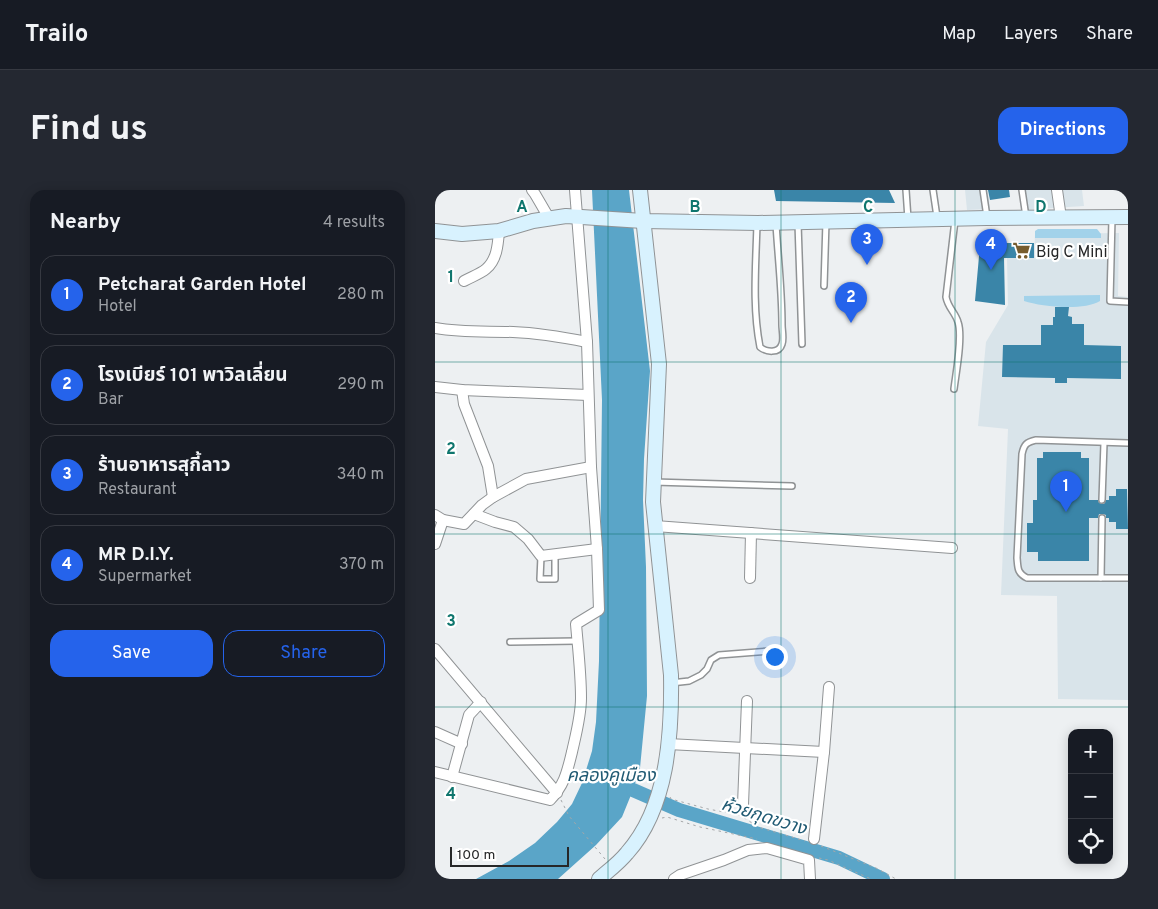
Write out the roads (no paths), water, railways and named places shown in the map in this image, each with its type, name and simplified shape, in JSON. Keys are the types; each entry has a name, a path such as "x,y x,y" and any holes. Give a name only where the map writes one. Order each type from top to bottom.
{"street":[{"path":"532,190 549,218"},
{"path":"435,772 550,800 557,793 566,778 578,726 581,699 576,624 599,610 588,395 584,217 575,190"},
{"path":"599,879 614,873 649,821 661,788 668,744 671,701 671,683 653,502 659,364 640,221 640,190"},
{"path":"1057,190 1061,218"},
{"path":"435,232 462,234 499,231 549,218 584,217 640,221 757,222 1123,218"},
{"path":"464,281 487,268 498,246 499,231"},
{"path":"435,328 471,332 543,334 587,342"},
{"path":"435,387 462,390 588,395"},
{"path":"462,390 464,404 488,466 493,497"},
{"path":"435,544 439,518 464,524 493,497 526,480 591,467"},
{"path":"474,514 514,527 528,539 541,556 597,549"},
{"path":"655,526 952,548"},
{"path":"750,578 751,533"},
{"path":"435,650 557,793"},
{"path":"814,842 825,752 829,687"},
{"path":"743,805 747,701"},
{"path":"452,777 469,715 481,702"},
{"path":"435,732 461,744"},
{"path":"668,744 825,752"},
{"path":"674,879 679,875 748,850 767,848 809,860 810,879"}],"lane":[{"path":"906,190 909,220"},
{"path":"933,190 937,220"},
{"path":"983,190 987,218"},
{"path":"1022,190 1026,218"},
{"path":"1123,218 1110,301 1128,302"},
{"path":"954,389 961,337 959,323 946,297 955,220"},
{"path":"757,222 756,325 760,347 765,351 771,352 778,350 783,344 776,222"},
{"path":"797,222 802,344"},
{"path":"824,286 827,222"},
{"path":"1128,443 1036,440 1027,442 1022,454 1017,558 1018,569 1021,575 1027,578 1128,578"},
{"path":"1102,500 1104,442"},
{"path":"654,482 792,486"},
{"path":"1101,578 1102,518"},
{"path":"541,556 540,579 555,579 555,554"},
{"path":"510,642 577,641"},
{"path":"671,683 689,681 701,675 707,669 711,660 719,655 770,651"}],"water":[{"name":"คลองคูเมือง","path":"592,190 629,190 650,371 643,500 646,567 647,696 640,768 622,817 596,845 558,879 476,879 509,861 535,843 557,822 572,804 582,783 592,751 596,722 599,661 602,400"}],"waterway":[{"name":"ห้วยกุดขวาง","path":"633,790 679,810 839,858 883,879"}],"place":[{"name":"Big C Mini","path":"1022,251"},
{"name":"ร้านอาหารสุกี้ลาว","path":"867,265"},
{"name":"MR D.I.Y.","path":"991,270"},
{"name":"โรงเบียร์ 101 พาวิลเลี่ยน","path":"851,323"},
{"name":"Petcharat Garden Hotel","path":"1066,512"}]}
